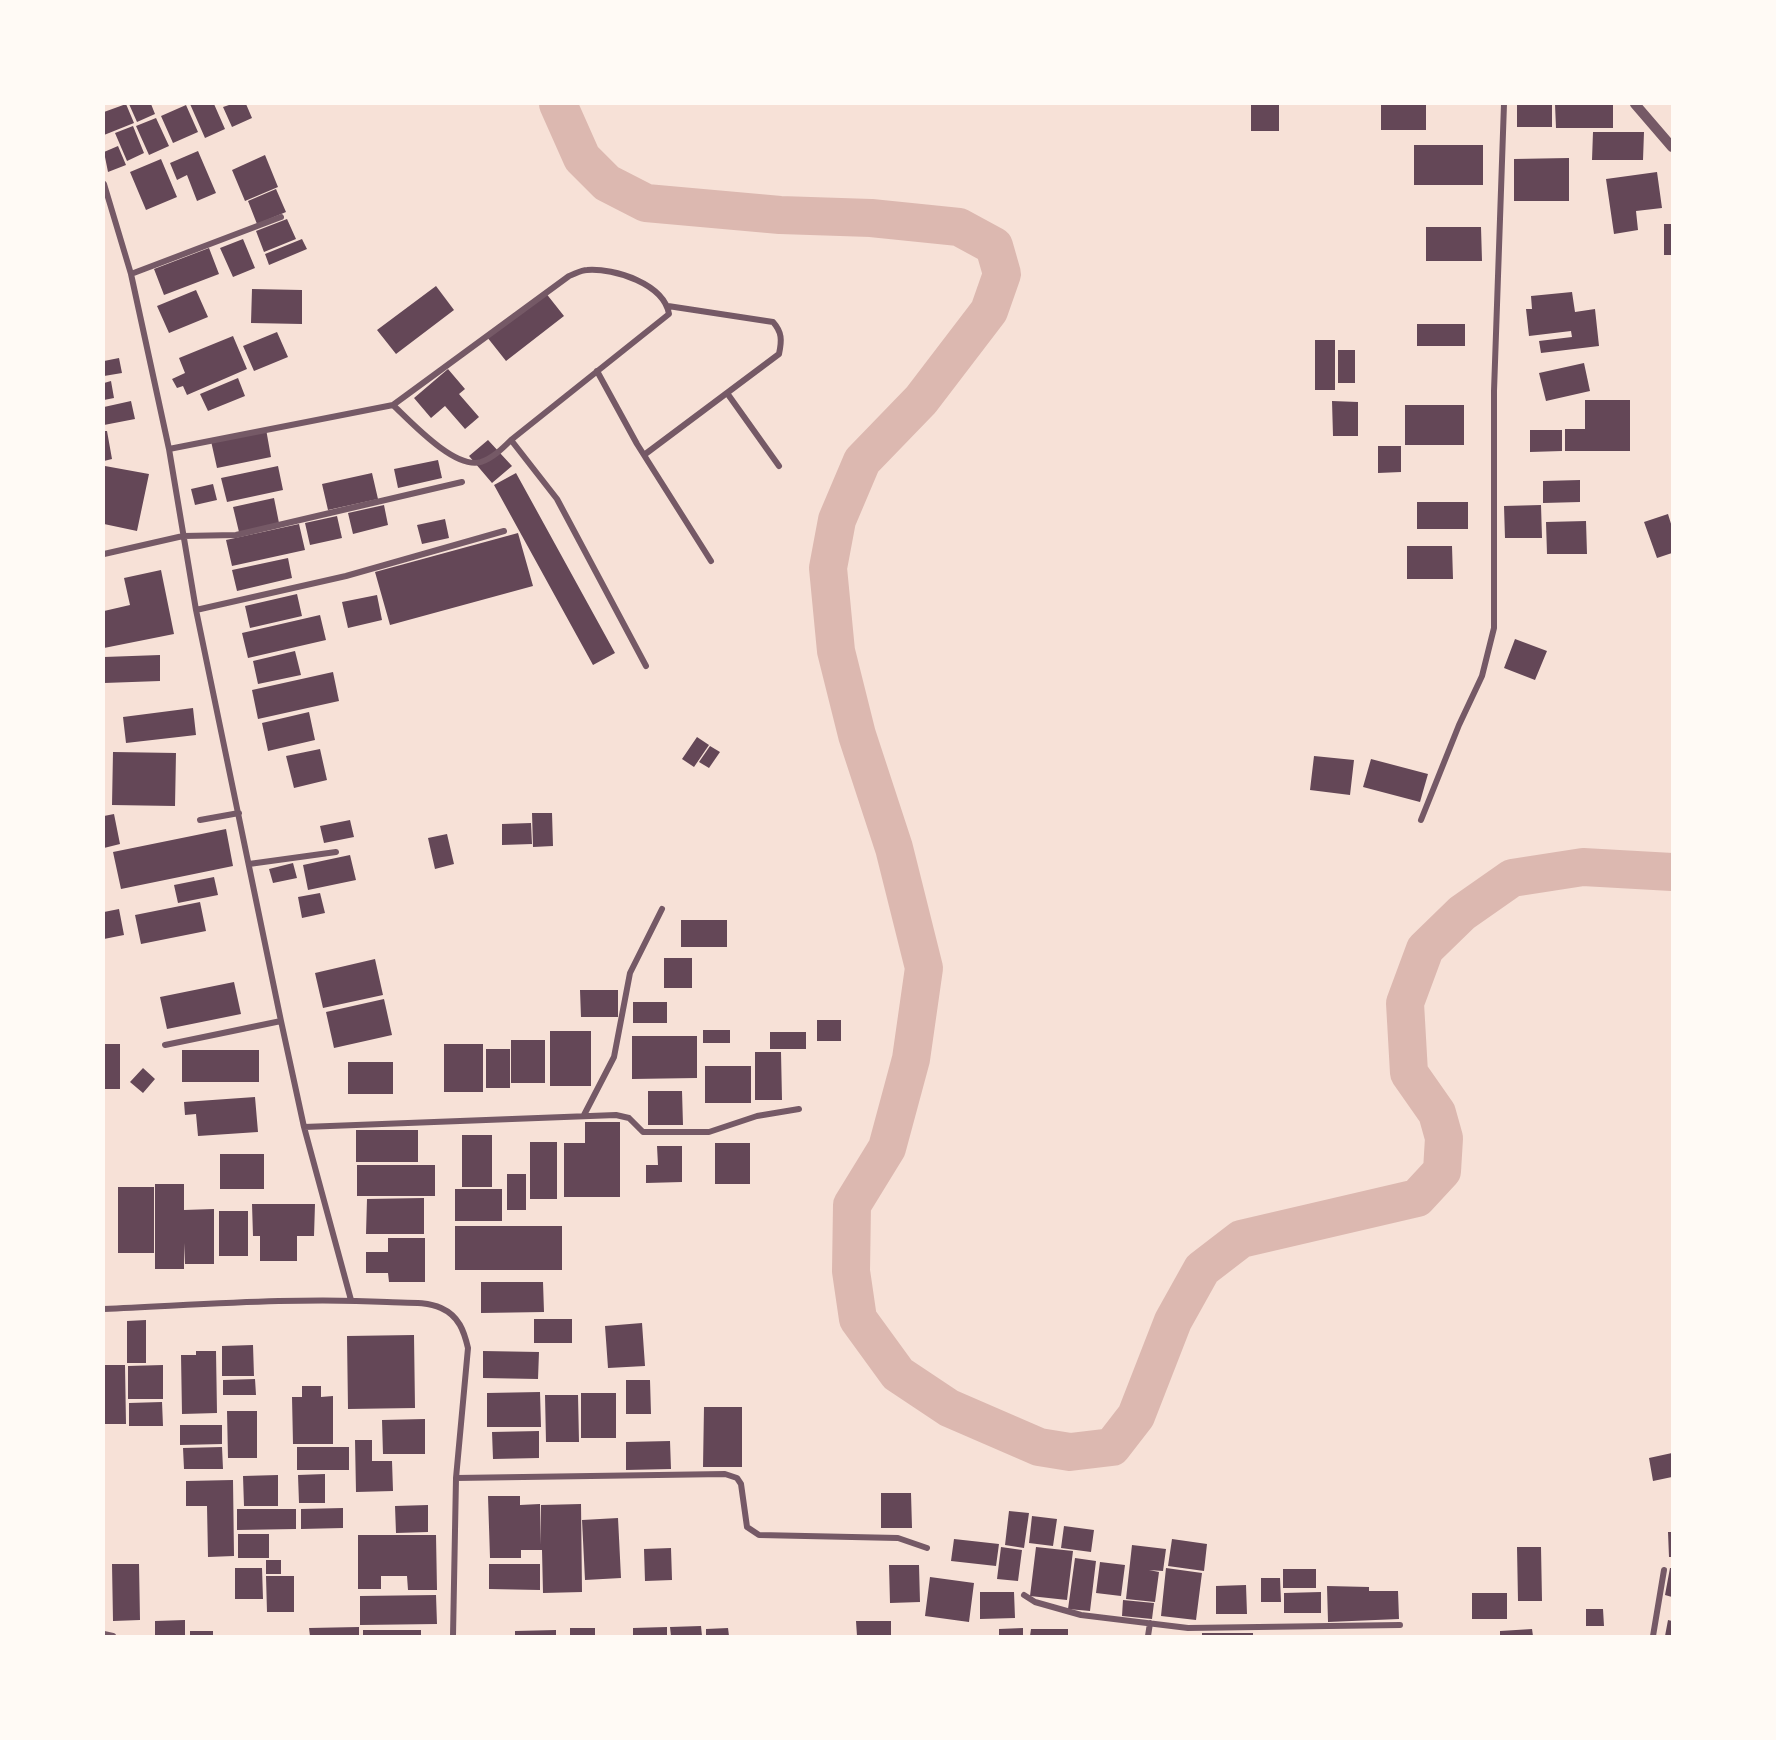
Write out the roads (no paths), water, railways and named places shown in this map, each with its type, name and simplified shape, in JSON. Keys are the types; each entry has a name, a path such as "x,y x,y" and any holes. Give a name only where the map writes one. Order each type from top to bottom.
{"street":[{"path":"1421,820 1459,725 1482,676 1494,628 1494,391 1504,104"},
{"path":"1635,104 1672,147"},
{"path":"104,184 131,274 169,449 196,610 304,1126 351,1300"},
{"path":"131,274 281,217"},
{"path":"169,449 393,405 569,276 593,270 630,279 659,293 668,306 669,314 496,454 480,463 451,455 393,405"},
{"path":"644,455 779,354 781,343 779,328 773,321 668,306"},
{"path":"597,370 644,455 711,561"},
{"path":"727,393 779,466"},
{"path":"511,440 556,499 646,666"},
{"path":"104,554 183,537 236,535 462,482"},
{"path":"196,610 346,576 504,531"},
{"path":"200,820 239,813"},
{"path":"249,864 336,852"},
{"path":"584,1116 617,1048 630,973 662,909"},
{"path":"165,1045 281,1021"},
{"path":"304,1126 623,1116 643,1132 700,1133 717,1131 769,1113 799,1109"},
{"path":"104,1309 351,1300 440,1307 454,1316 463,1328 468,1348 456,1478 453,1636"},
{"path":"456,1478 725,1474 737,1478 741,1484 747,1527 759,1535 898,1538 927,1548"},
{"path":"1653,1636 1664,1570"},
{"path":"1024,1595 1035,1602 1081,1615 1188,1628 1400,1625"},
{"path":"1148,1636 1150,1623"},
{"path":"104,1634 113,1636"}],"waterway":[{"path":"558,104 582,158 607,183 646,203 780,215 871,218 959,227 994,246 1002,274 989,311 921,400 862,461 837,520 828,568 836,651 857,735 894,848 924,968 911,1059 887,1148 852,1205 851,1271 858,1319 898,1374 949,1408 1039,1447 1070,1452 1112,1447 1136,1416 1173,1321 1202,1269 1241,1239 1417,1198 1442,1171 1444,1138 1437,1113 1409,1073 1405,1003 1425,949 1462,913 1512,878 1583,867 1672,872"}]}
